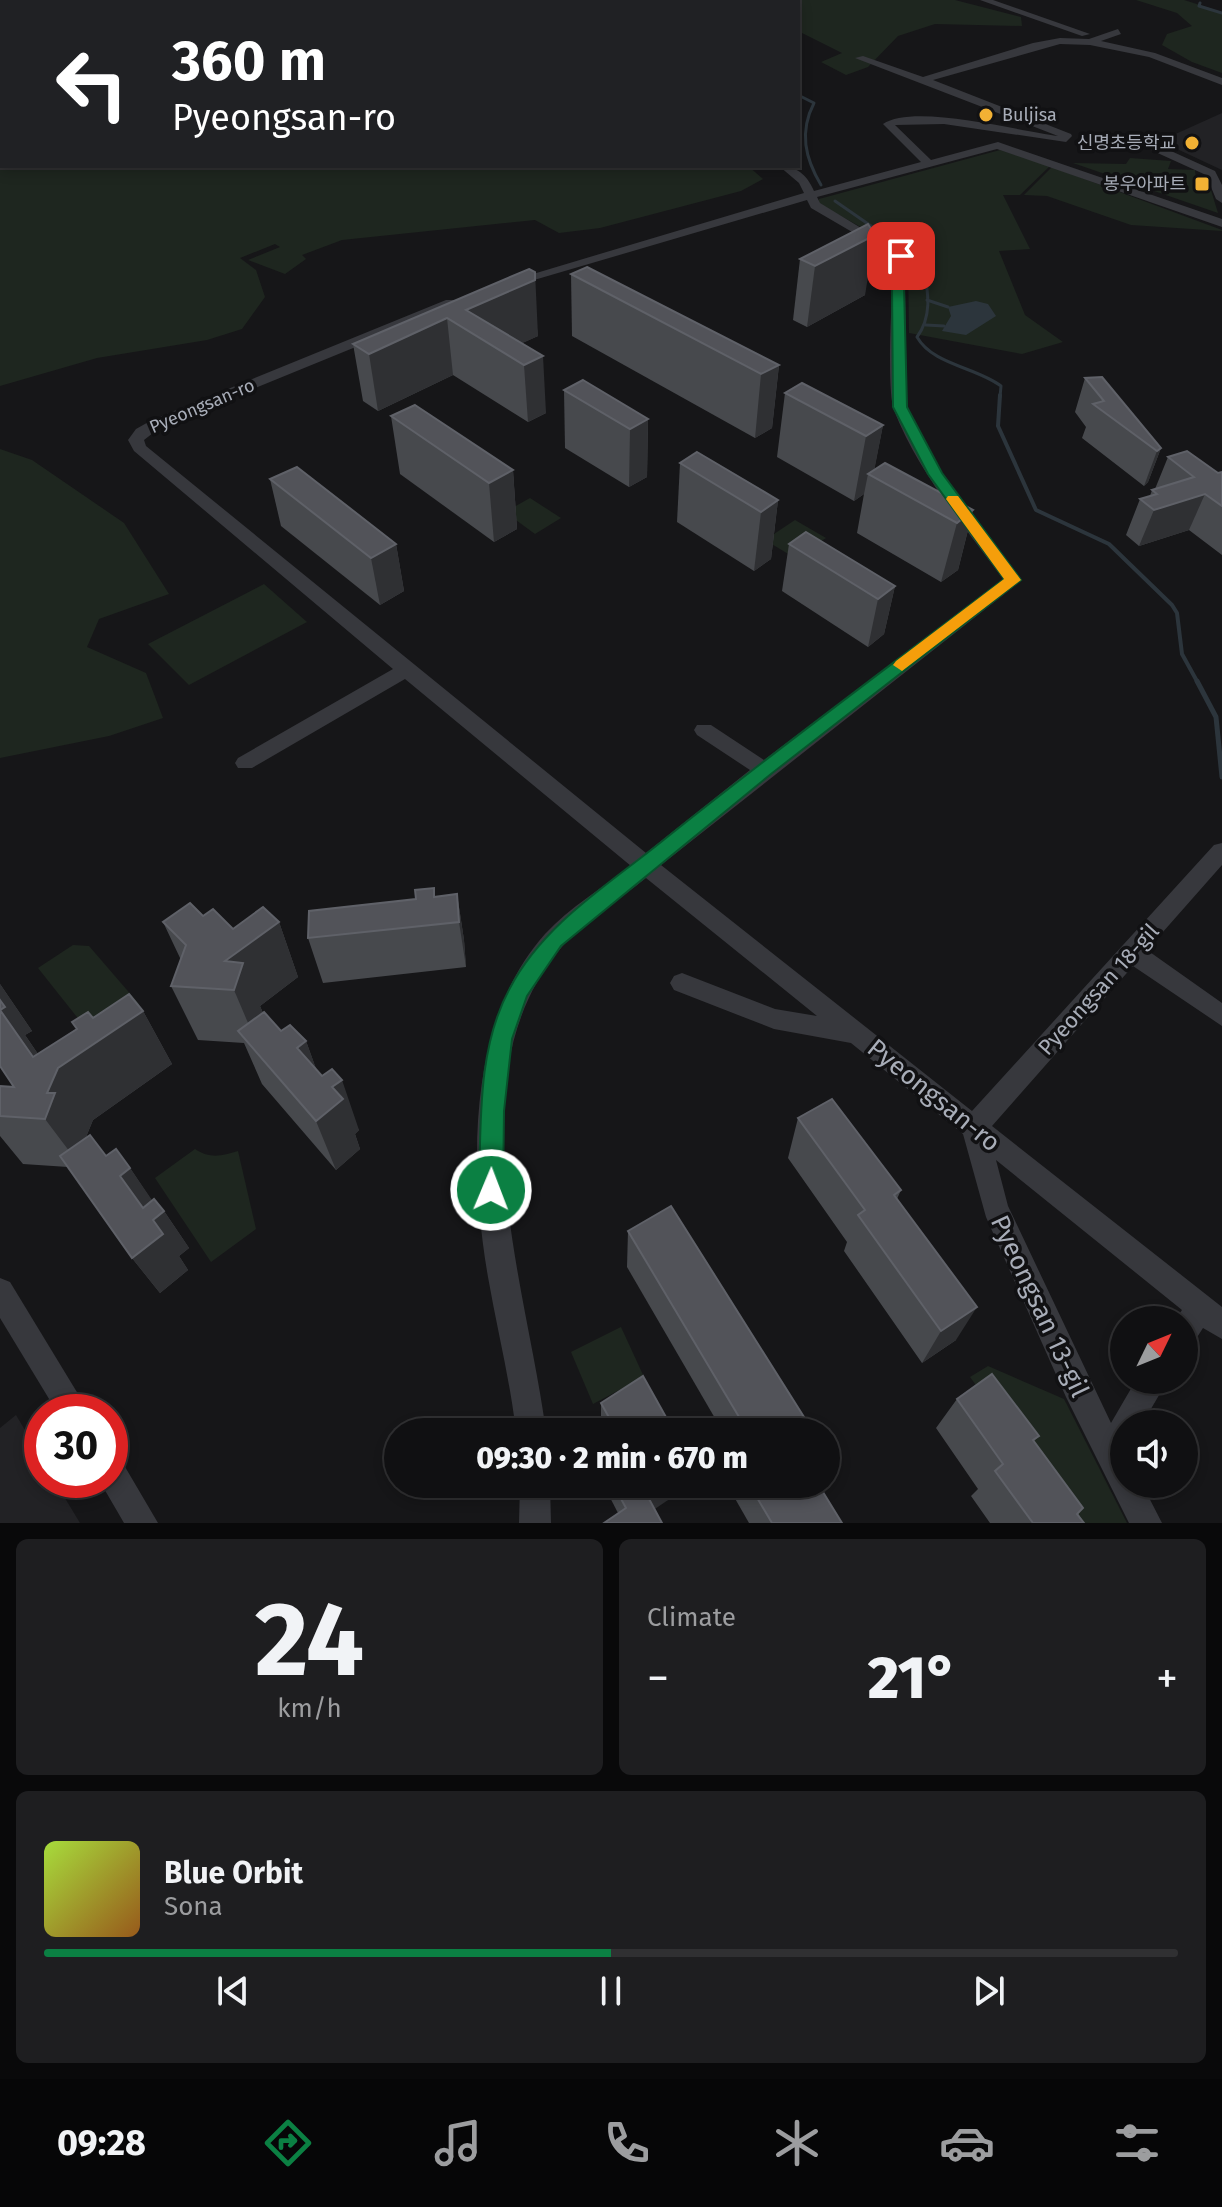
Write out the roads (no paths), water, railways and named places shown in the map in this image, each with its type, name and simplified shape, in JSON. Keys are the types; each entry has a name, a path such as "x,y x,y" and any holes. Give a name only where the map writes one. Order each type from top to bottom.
{"street":[{"path":"984,0 1094,40 1152,55 1222,82"},
{"path":"998,5 1010,0"},
{"path":"923,80 1033,46 1094,40 1118,32"},
{"path":"860,58 1067,136 1062,140 1038,138 921,118 901,119 888,124 929,164"},
{"path":"1161,138 1153,142 1155,148 1208,168 1222,199"},
{"path":"492,288 811,196 1005,145 1222,223"},
{"path":"529,1418 523,1368 502,1276 491,1190 493,1111 501,1039 518,992 554,940 764,770 1013,580 935,474 900,407 898,286 901,256 815,205 804,181 788,168"},
{"name":"Pyeongsan-ro","path":"469,296 157,423 141,432 136,440 139,448 646,866 1211,1316"},
{"path":"245,763 406,670"},
{"path":"704,730 764,770"},
{"name":"Pyeongsan 18-gil","path":"974,1127 1222,851"},
{"path":"1131,952 1222,1016"},
{"path":"682,983 774,1019 856,1033"},
{"name":"Pyeongsan 13-gil","path":"974,1127 995,1208 1076,1387 1110,1423"},
{"path":"0,1292 63,1394"},
{"path":"127,1498 142,1523"},
{"path":"535,1498 535,1523"},
{"name":"Pyeongsan 13-gil","path":"1133,1498 1146,1523"}],"waterway":[{"path":"1200,3 1199,6 1222,13"},
{"path":"800,96 814,103 805,135 811,165 821,185"},
{"path":"835,201 923,262 927,300"},
{"path":"927,300 948,307"},
{"path":"927,300 926,319 917,337 933,354 1001,386 1000,397"},
{"path":"926,325 944,326"},
{"path":"1000,395 998,426 1036,510 1109,544 1172,605 1177,613 1182,654 1198,683"},
{"path":"1197,681 1216,717 1222,777"}],"place":[{"name":"Buljisa","path":"986,115"},
{"name":"신명초등학교","path":"1192,143"},
{"name":"봉우아파트","path":"1202,184"}]}
